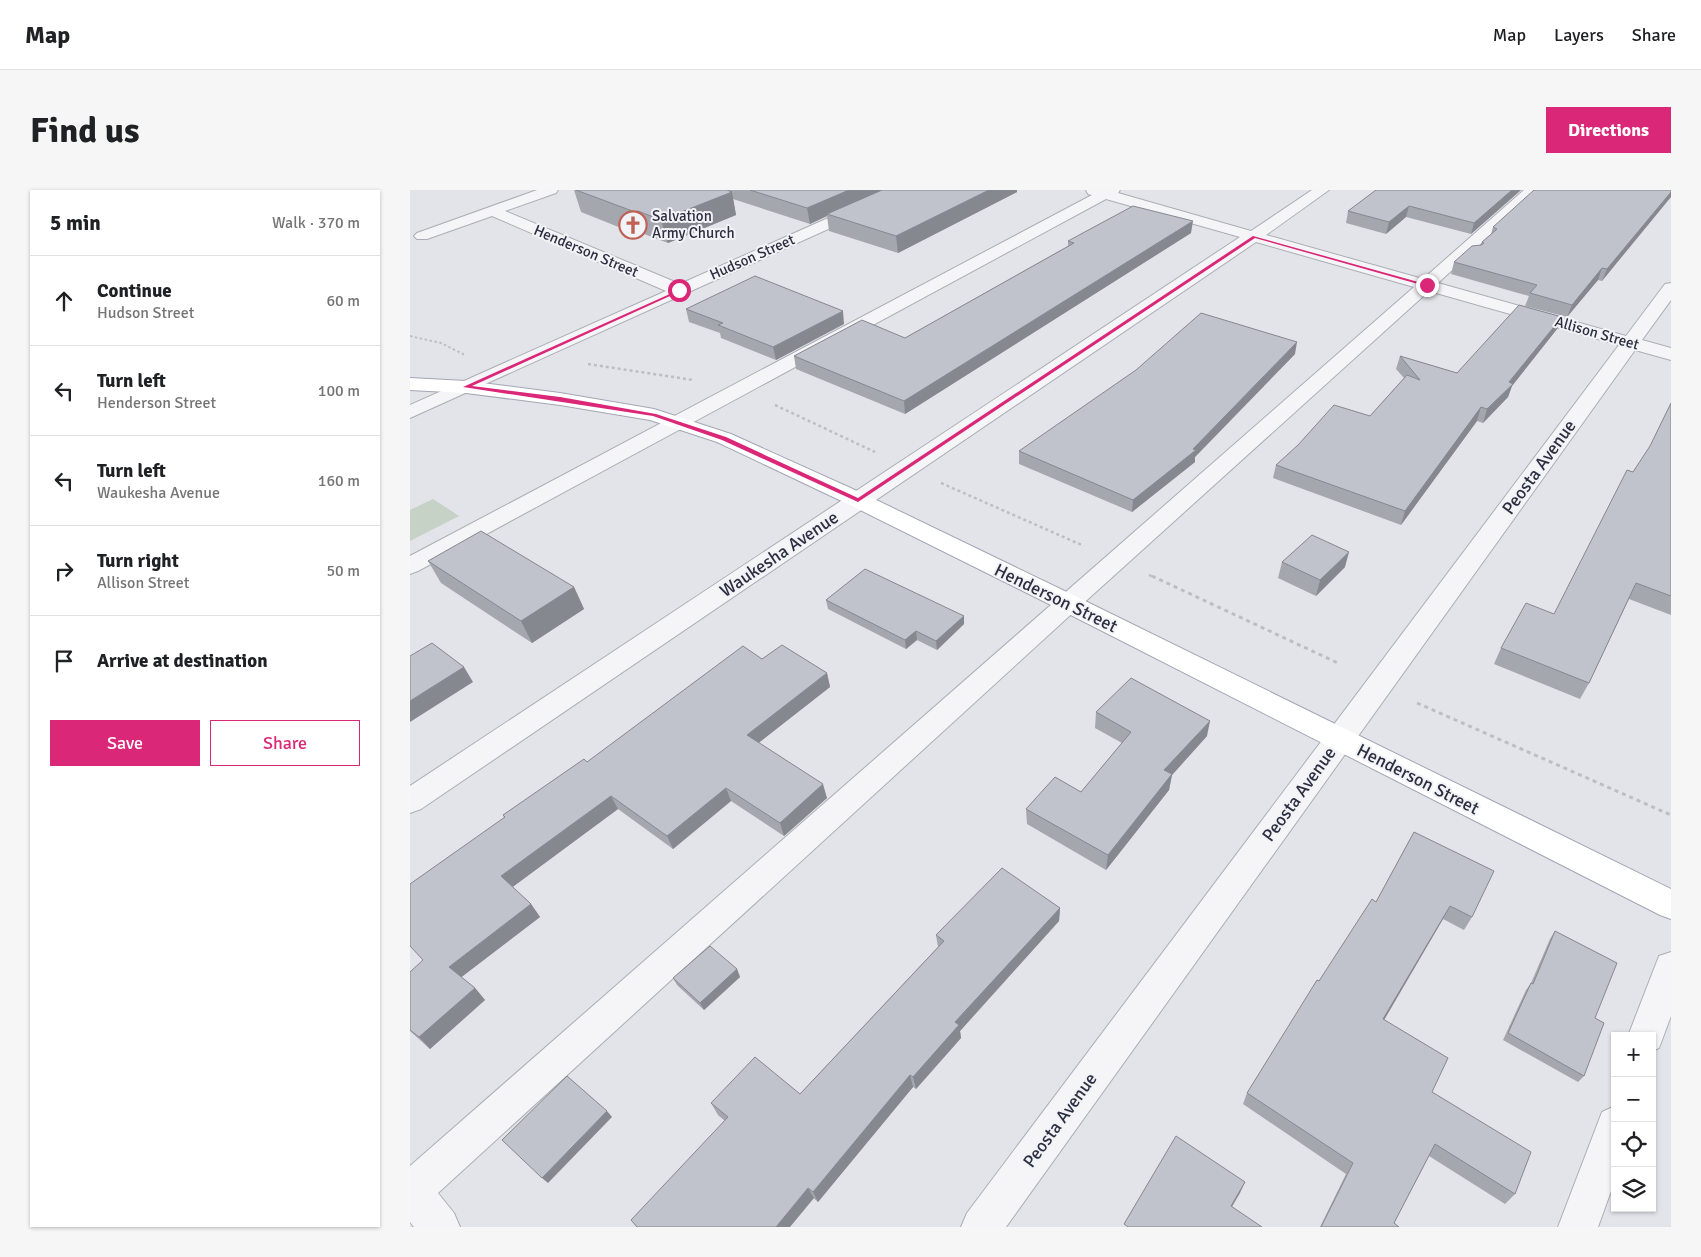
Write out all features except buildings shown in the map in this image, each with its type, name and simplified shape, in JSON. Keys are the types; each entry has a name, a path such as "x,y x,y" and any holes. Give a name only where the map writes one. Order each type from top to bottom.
{"main road":[{"name":"Henderson Street","path":"410,384 466,387 654,415 724,438 858,500 1068,603 1671,905"}],"street":[{"path":"422,236 551,190"},
{"name":"Hudson Street","path":"410,412 903,190"},
{"name":"Waukesha Avenue","path":"410,802 858,500 1255,237 1322,190"},
{"path":"440,1227 410,1192 1533,190"},
{"path":"410,566 1103,191"},
{"name":"Allison Street","path":"1103,191 1255,237 1671,354"},
{"name":"Henderson Street","path":"492,211 679,290"},
{"name":"Peosta Avenue","path":"981,1227 1671,288"},
{"path":"1647,1032 1671,967"},
{"path":"1578,1227 1611,1136"}],"path":[{"path":"410,336 441,343 466,356"},
{"path":"1417,703 1671,815"}],"green space":[{"path":"433,499 459,516 410,541 410,510"}],"place":[{"name":"Salvation Army Church","path":"633,225"}],"route":[{"path":"679,290 466,387 560,399 654,415 724,438 858,500 1255,237 1427,285"}]}
